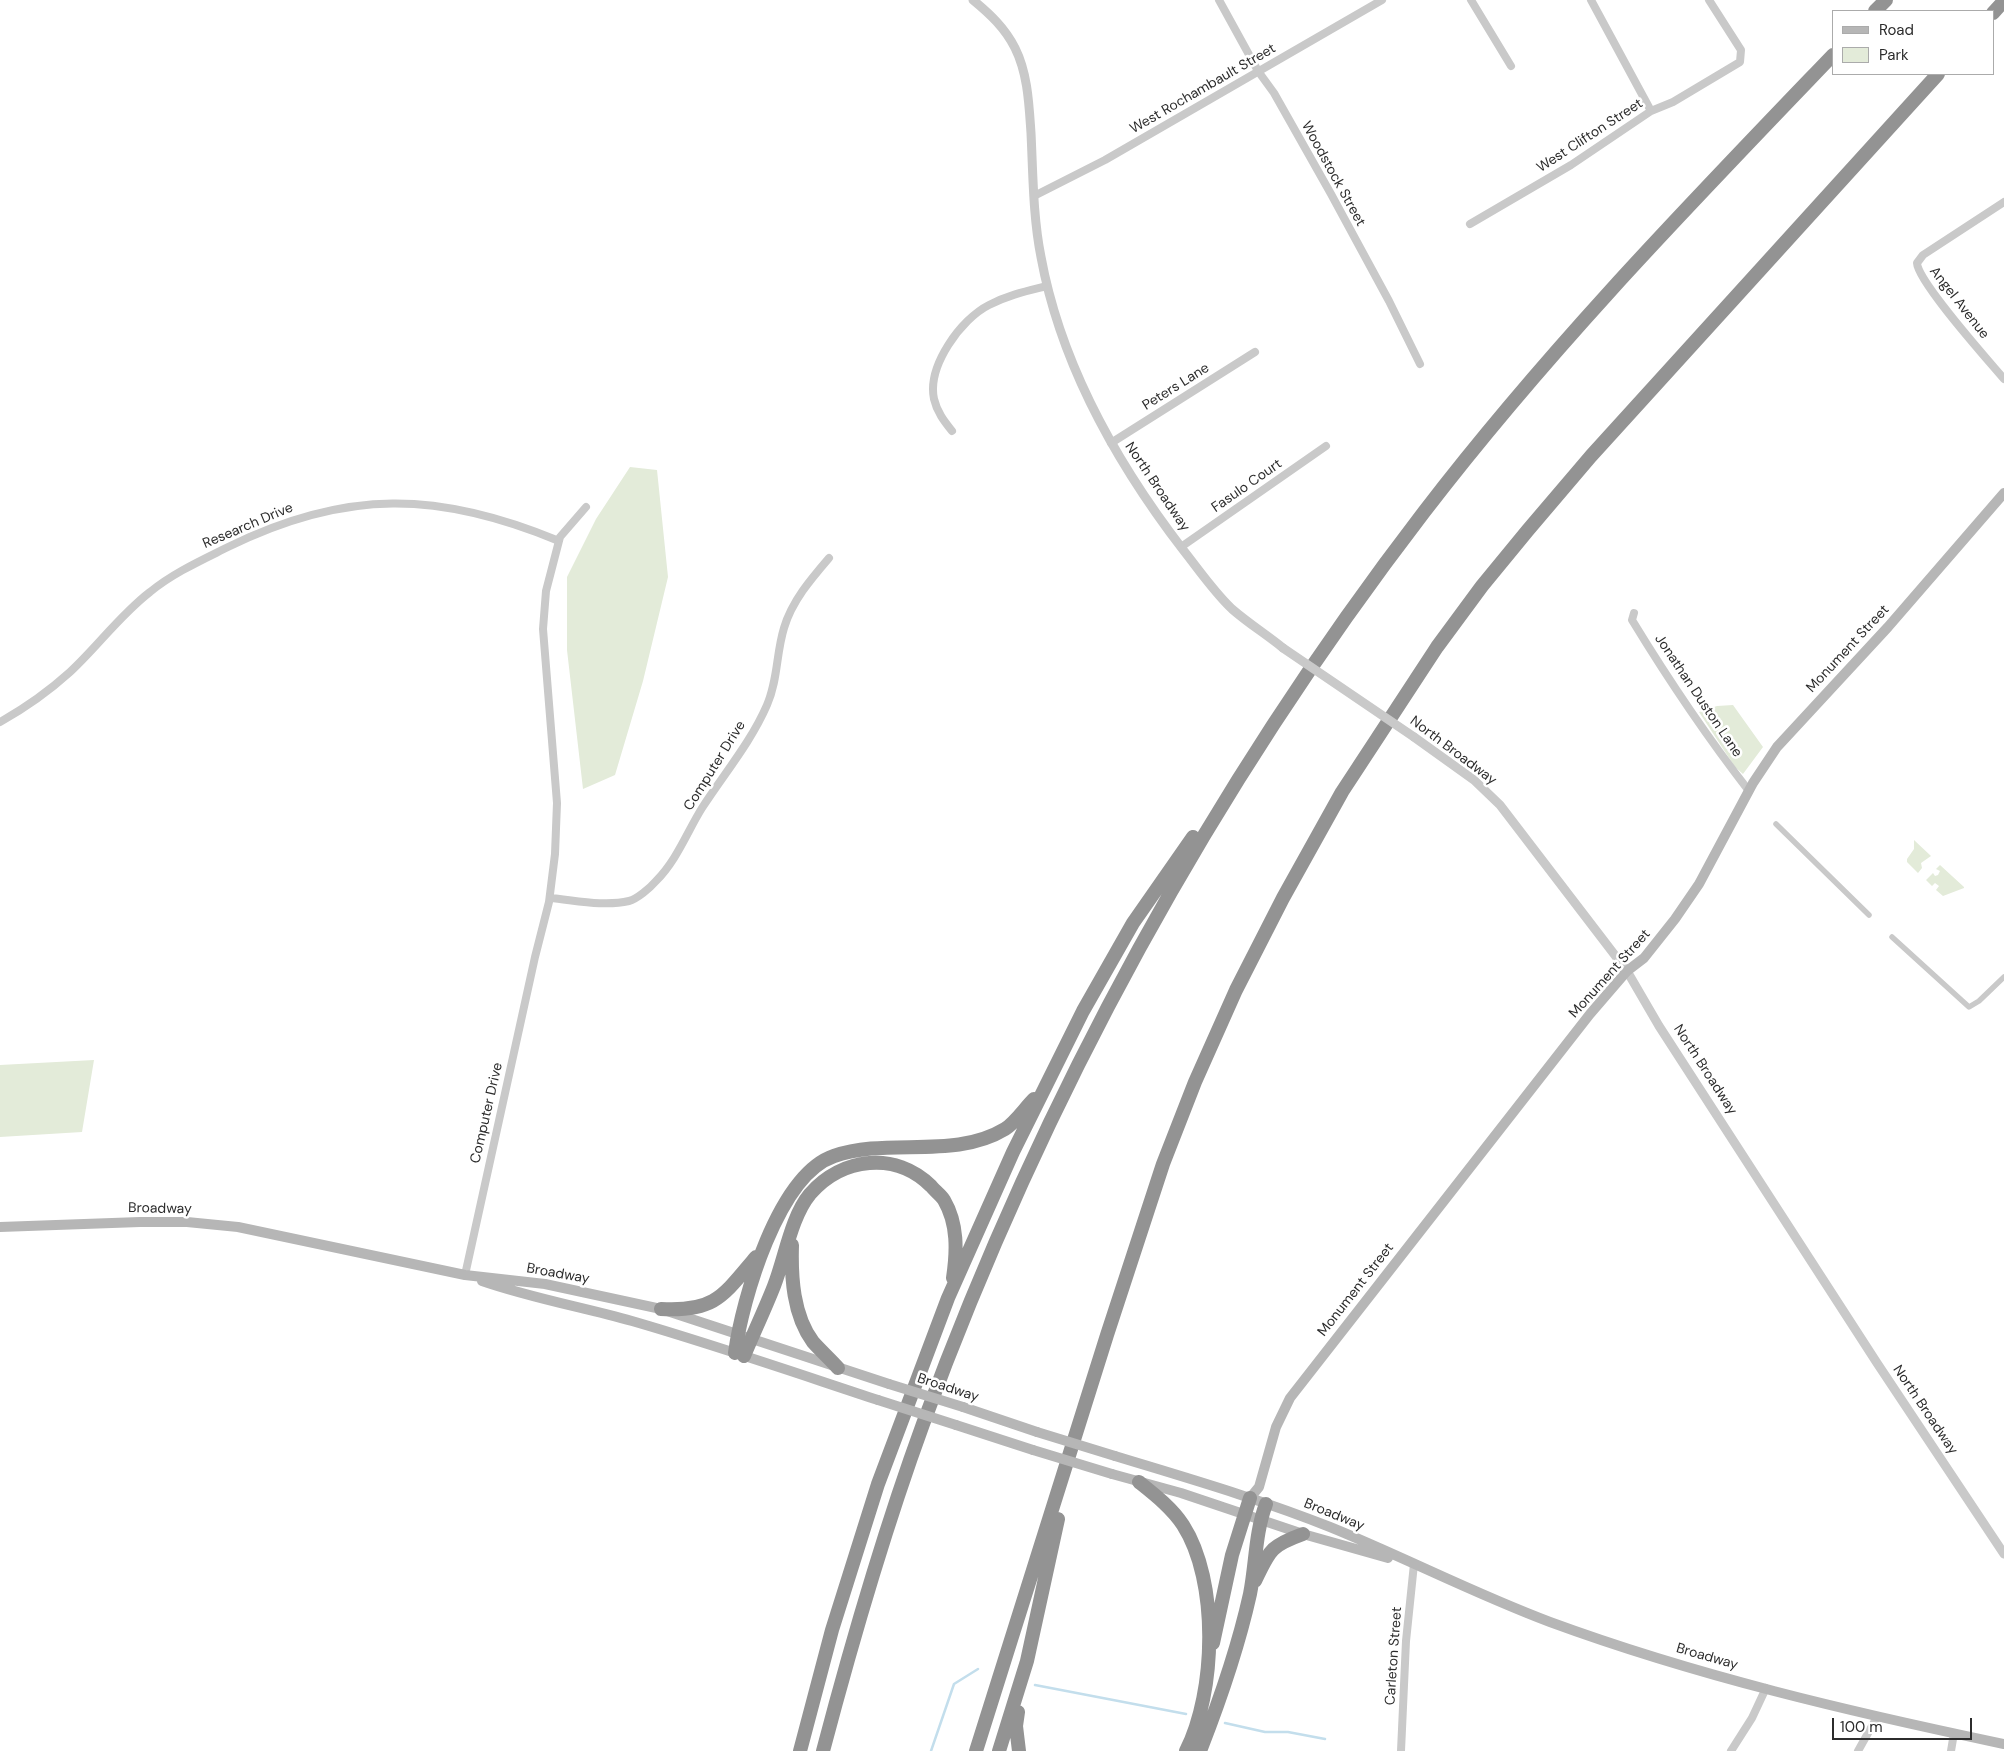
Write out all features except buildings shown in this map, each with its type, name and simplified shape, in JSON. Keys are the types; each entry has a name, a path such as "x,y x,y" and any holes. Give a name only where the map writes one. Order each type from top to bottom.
{"highway":[{"path":"1876,10 1886,0"},
{"path":"1994,12 2004,1"},
{"path":"823,1751 864,1602 906,1475 940,1380 1003,1225 1053,1116 1104,1014 1186,864 1232,789 1340,625 1414,524 1475,447 1602,298 1832,56"},
{"path":"976,1751 1132,1255 1195,1082 1236,990 1274,915 1352,777 1438,647 1482,586 1528,530 1591,456 1937,75"},
{"path":"800,1751 832,1630 878,1484 951,1291 1043,1090 1083,1011 1133,923 1193,837 1232,789"},
{"path":"740,1354 738,1333 750,1283 763,1249 780,1214 804,1175 832,1156 878,1147 964,1145 1005,1129 1043,1090"},
{"path":"740,1354 752,1338 775,1284 792,1233 809,1196 826,1178 849,1167 870,1162 899,1166 921,1176 943,1199 957,1240 951,1291"},
{"path":"792,1233 792,1275 798,1308 812,1341 838,1368"},
{"path":"661,1309 684,1310 704,1307 721,1297 763,1249"},
{"path":"999,1751 1022,1676 1041,1600 1072,1449"},
{"path":"1139,1482 1161,1500 1182,1524 1197,1555 1207,1594 1210,1654"},
{"path":"1186,1751 1198,1718 1232,1554 1245,1514 1255,1493"},
{"path":"1200,1751 1227,1675 1250,1593 1260,1520 1266,1504"},
{"path":"1250,1593 1271,1550 1282,1542 1302,1534"},
{"path":"1019,1751 1016,1726 1022,1676"}],"main road":[{"name":"Monument Street","path":"1255,1493 1276,1427 1290,1398 1590,1014 1627,971 1644,958 1699,884 1749,791 1782,741 1888,627 2004,494"},
{"name":"Broadway","path":"0,1227 135,1222 187,1222 238,1226 464,1275 545,1284 661,1309 1037,1432 1116,1456 1255,1493 1266,1504 1328,1527 1547,1621 1600,1640 1766,1688 1877,1716 2004,1744"},
{"name":"Broadway","path":"464,1275 522,1295 630,1321 740,1354 1032,1450 1245,1514 1302,1534 1414,1564"}],"street":[{"name":"North Broadway","path":"973,0 992,16 1008,35 1016,50 1025,76 1040,256 1047,286 1068,350 1111,443 1132,478 1181,547 1232,608 1283,648 1474,780 1500,805 1627,971 1659,1026 1877,1363 2004,1554"},
{"name":"Woodstock Street","path":"1219,0 1258,71 1274,92 1331,194 1389,301 1420,364"},
{"name":"West Rochambault Street","path":"1034,196 1105,160 1382,0"},
{"path":"1471,0 1511,66"},
{"path":"1591,0 1651,111"},
{"name":"West Clifton Street","path":"1470,224 1571,165 1651,111 1673,102 1740,62 1741,50 1709,0"},
{"name":"Angel Avenue","path":"2004,202 1923,255 1918,263 1919,272 1932,290 2004,379"},
{"path":"952,432 940,415 933,397 936,376 942,356 949,343 958,330 987,306 1009,295 1047,286"},
{"name":"Peters Lane","path":"1111,443 1254,352"},
{"name":"Fasulo Court","path":"1181,547 1326,446"},
{"name":"Research Drive","path":"0,722 23,709 70,672 121,617 151,591 203,559 290,519 324,510 360,504 401,503 440,507 483,515 521,525 559,541"},
{"name":"Computer Drive","path":"464,1275 550,898 555,854 557,803 543,629 546,591 559,541 586,507"},
{"name":"Computer Drive","path":"550,898 614,903 631,901 656,882 678,853 702,809 738,755 767,706 776,680 777,661 784,627 795,603 829,558"},
{"name":"Jonathan Duston Lane","path":"1634,612 1632,620 1660,664 1726,761 1749,791"},
{"path":"1776,824 1869,915"},
{"path":"1892,937 1969,1007 1979,1001 2004,977"},
{"name":"Carleton Street","path":"1401,1751 1406,1641 1414,1564"},
{"path":"1731,1751 1752,1718 1766,1688"},
{"path":"1858,1751 1877,1716"},
{"path":"1951,1751 1954,1733"}],"green space":[{"path":"630,467 657,470 668,577 643,681 615,775 583,789 567,650 567,577 596,519"},
{"path":"1733,705 1763,747 1743,774 1735,767 1699,712 1717,706"},
{"path":"1914,840 1931,856 1921,863 1922,868 1918,873 1907,862 1914,849"},
{"path":"1940,865 1964,888 1943,896 1936,890 1939,886 1935,883 1932,886 1926,880 1933,873 1935,876 1938,875 1940,871 1936,869"},
{"path":"94,1060 82,1132 0,1137 0,1065"}],"waterway":[{"path":"931,1751 954,1684 978,1669"},
{"path":"1035,1685 1186,1714"},
{"path":"1225,1723 1265,1732 1288,1732 1325,1739"}]}
